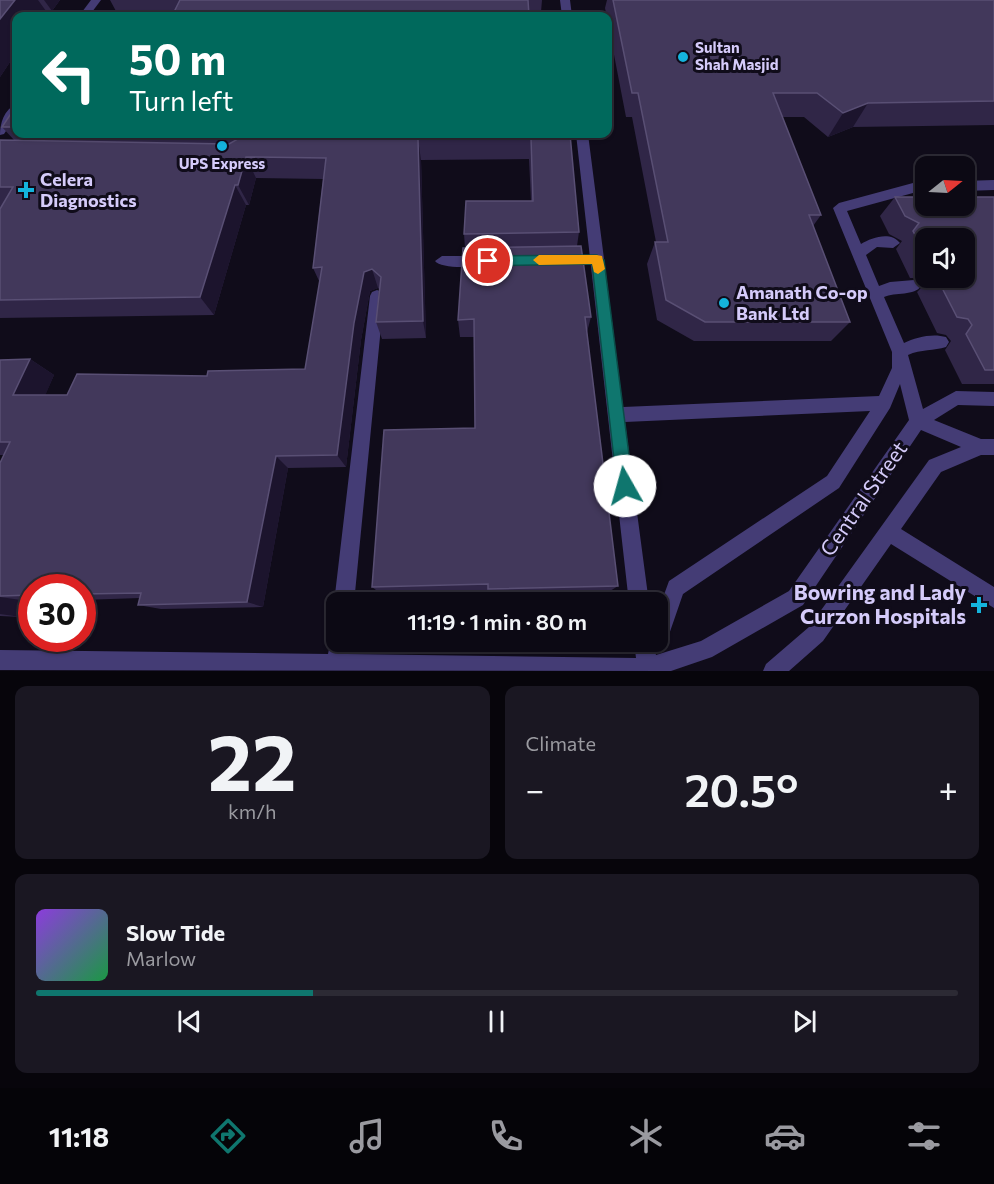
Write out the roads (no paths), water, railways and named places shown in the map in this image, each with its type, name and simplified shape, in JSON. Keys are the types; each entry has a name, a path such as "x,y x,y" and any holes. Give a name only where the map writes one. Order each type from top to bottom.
{"street":[{"path":"0,131 12,114"},
{"path":"582,138 638,592"},
{"path":"975,186 994,185"},
{"path":"915,188 838,208 859,252 900,352 918,421 988,447"},
{"path":"859,252 875,242 893,243"},
{"path":"580,260 597,260"},
{"path":"442,261 500,261"},
{"path":"875,295 890,288 914,286"},
{"path":"345,592 377,296"},
{"path":"900,352 916,344 941,342"},
{"path":"668,611 676,588 833,482 884,403 900,368 900,352"},
{"name":"Central Street","path":"11,664 337,664 648,670 705,650 796,598 918,421 956,398 994,399"},
{"path":"616,415 884,403"},
{"name":"Central Street","path":"773,671 816,634 935,466 988,447"},
{"path":"889,532 994,598"},
{"path":"337,664 338,652"},
{"path":"645,652 648,670"},
{"path":"648,670 654,652"}],"place":[{"name":"Sultan Shah Masjid","path":"683,57"},
{"name":"UPS Express","path":"222,146"},
{"name":"Celera Diagnostics","path":"26,190"},
{"name":"Amanath Co-op Bank Ltd","path":"724,303"},
{"name":"Bowring and Lady Curzon Hospitals","path":"979,605"}]}
